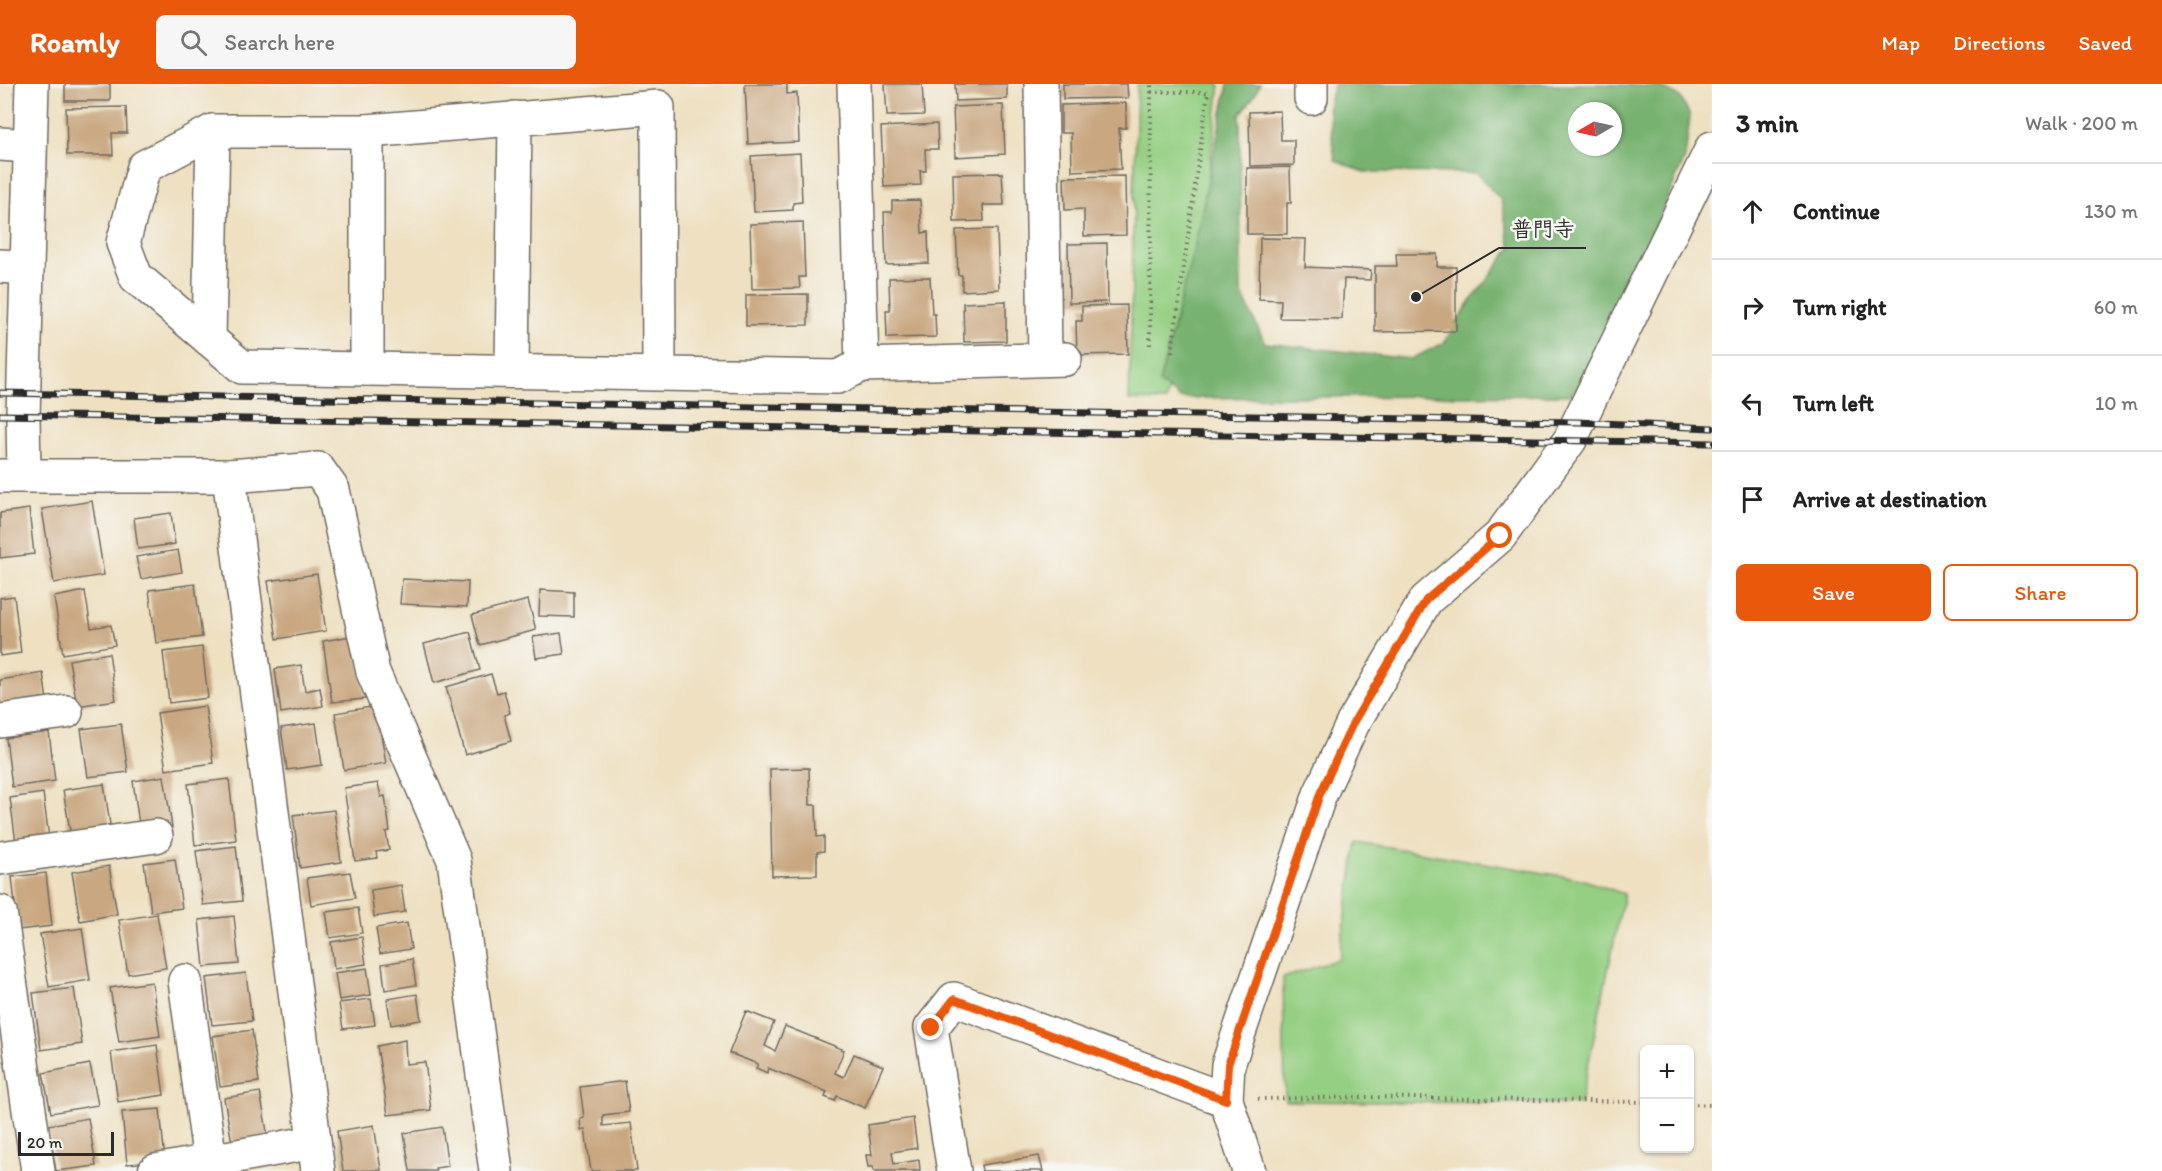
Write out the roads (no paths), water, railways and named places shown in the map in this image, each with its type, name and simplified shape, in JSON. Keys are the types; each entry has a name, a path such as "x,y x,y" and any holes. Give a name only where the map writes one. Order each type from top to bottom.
{"street":[{"path":"32,84 15,145 14,267 23,416 12,476 229,476 318,469 333,490 373,672 454,860 495,1171"},
{"path":"854,84 862,365"},
{"path":"658,374 658,107 367,131 213,131 144,167 123,243 136,277 242,367 512,371 658,374 838,377 862,365 1055,359 1041,84"},
{"path":"512,371 515,118"},
{"path":"209,339 213,131"},
{"path":"367,131 367,369"},
{"path":"1249,1171 1226,1100 1228,1065 1320,794 1353,723 1426,600 1500,536 1570,440 1712,148"},
{"path":"154,1171 210,1161 316,1157 229,476"},
{"path":"0,721 66,712"},
{"path":"0,858 156,836"},
{"path":"0,912 9,1040 39,1171"},
{"path":"185,981 210,1161"},
{"path":"954,1171 931,1028 954,999 1226,1100"}],"railway":[{"path":"0,393 1578,422 1712,428"},
{"path":"0,415 1712,443"}],"place":[{"name":"普門寺","path":"1416,297"}]}
